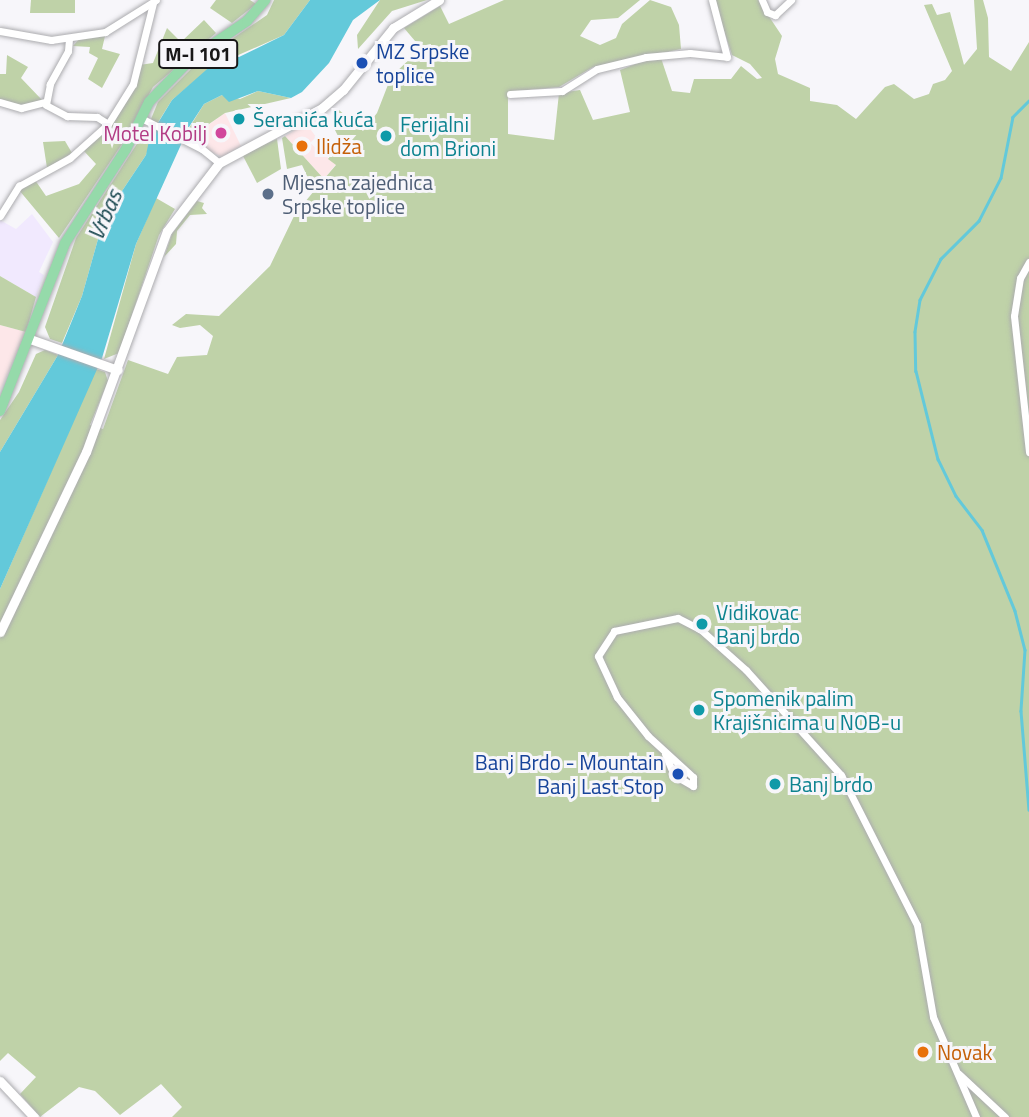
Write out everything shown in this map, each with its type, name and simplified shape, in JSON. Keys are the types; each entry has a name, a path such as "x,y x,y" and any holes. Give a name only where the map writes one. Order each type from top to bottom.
{"main road":[{"name":"M-I 101","path":"1,407 30,339 65,243 152,97 173,76 247,21 265,0"}],"street":[{"path":"0,632 86,452 118,370 163,238 219,163 322,108 344,90 388,33 439,0"},
{"path":"510,94 562,90 597,69 656,56 690,52 727,57 712,0"},
{"path":"762,0 767,12 775,15 791,0"},
{"path":"0,32 69,38 108,32 155,2"},
{"path":"0,216 19,186 70,158 108,124 133,84 155,2"},
{"path":"45,102 68,51 69,38"},
{"path":"0,102 21,108 45,102"},
{"path":"45,102 58,113 97,117 108,124"},
{"path":"141,118 193,144 219,163"},
{"path":"1029,262 1020,278 1014,316 1029,452"},
{"path":"30,339 118,370"},
{"path":"665,754 674,775 693,786 693,777 665,754 617,697 603,676 597,656 614,631 678,618 700,629 746,670 841,775 917,925 933,1017 976,1117"},
{"path":"956,1071 1005,1117"},
{"path":"0,1081 34,1117"}],"shaded area":[{"path":"225,113 241,146 222,157 193,143 193,136"},
{"path":"306,123 316,137 310,143 336,164 324,179 285,136"},
{"path":"32,214 53,242 39,272 44,275 36,297 0,276 0,220 16,229"},
{"path":"0,325 26,332 0,391"}],"green space":[{"path":"31,0 75,0 75,13 30,13"},
{"path":"216,0 250,0 256,4 232,23 210,8"},
{"path":"274,0 310,0 284,35 211,67 172,100 157,124 151,119 158,102 197,63 267,15"},
{"path":"380,0 427,0 392,11 358,49 357,35"},
{"path":"504,0 640,0 618,18 591,20 580,36 600,45 616,38 622,24 650,0 671,7 679,25 681,49 593,67 559,87 508,92 508,134 554,140 559,93 580,90 593,120 630,112 620,70 646,60 661,58 672,91 690,93 694,79 731,79 741,66 757,79 762,78 750,64 732,55 714,0 758,0 782,36 775,59 778,74 810,88 810,101 837,105 856,119 885,87 894,84 914,99 929,94 933,84 945,80 952,71 924,5 932,4 937,15 950,12 964,65 977,49 974,0 983,0 988,18 989,57 1011,71 1029,42 1029,1117 172,1117 182,1107 161,1084 120,1115 95,1091 79,1087 40,1117 20,1094 36,1077 8,1053 0,1061 0,589 96,369 105,372 108,381 90,425 103,429 128,360 168,374 177,357 207,355 213,336 200,325 180,328 172,325 186,314 219,316 270,266 295,214 314,191 302,165 287,169 282,138 285,136 324,179 336,165 328,159 341,142 334,128 339,110 363,131 377,113 391,77 421,48 404,28 440,6 449,24"},
{"path":"204,20 216,33 153,87 122,144 59,238 19,190 35,180 46,196 79,184 96,164 83,150 110,126 138,80 139,65 153,63 167,28 181,42"},
{"path":"105,36 102,49 120,54 102,88 88,79 98,58 89,53 90,47 73,46 80,38"},
{"path":"7,55 28,67 21,78 42,100 21,106 0,99 0,74 6,74"},
{"path":"258,91 291,98 225,113 196,133 194,141 184,136 204,104 222,95 240,99"},
{"path":"155,130 146,155 104,218 82,296 62,343 50,339 45,327 76,238 142,136"},
{"path":"277,139 281,169 257,183 242,154"},
{"path":"65,141 72,153 47,168 43,142"},
{"path":"156,198 175,209 159,235 119,353 104,359 136,244"},
{"path":"197,201 204,203 202,208 207,214 190,215 177,231 176,244 164,257 172,234"},
{"path":"0,276 36,297 26,332 0,325"},
{"path":"45,350 58,355 0,452 0,420 19,392 36,354"}],"water":[{"path":"310,0 380,0 353,20 329,63 302,92 291,98 258,91 229,102 222,95 204,104 189,127 136,244 102,358 0,589 0,452 58,355 82,296 104,218 146,155 150,136 172,100 222,56 239,57 284,35"}],"waterway":[{"path":"1029,101 1013,117 1001,178 979,221 941,259 920,300 915,332 916,371 938,459 956,496 982,530 1015,611 1025,650 1021,711 1029,810"}],"place":[{"name":"MZ Srpske toplice","path":"362,63"},
{"name":"Šeranića kuća","path":"239,119"},
{"name":"Motel Kobilj","path":"221,133"},
{"name":"Ferijalni dom Brioni","path":"386,136"},
{"name":"Ilidža","path":"302,146"},
{"name":"Mjesna zajednica Srpske toplice","path":"268,194"},
{"name":"Vidikovac Banj brdo","path":"702,624"},
{"name":"Spomenik palim Krajišnicima u NOB-u","path":"699,710"},
{"name":"Banj Brdo - Mountain Banj Last Stop","path":"678,774"},
{"name":"Banj brdo","path":"775,784"},
{"name":"Novak","path":"923,1052"}],"water label":[{"name":"Vrbas","path":"105,215"}]}
